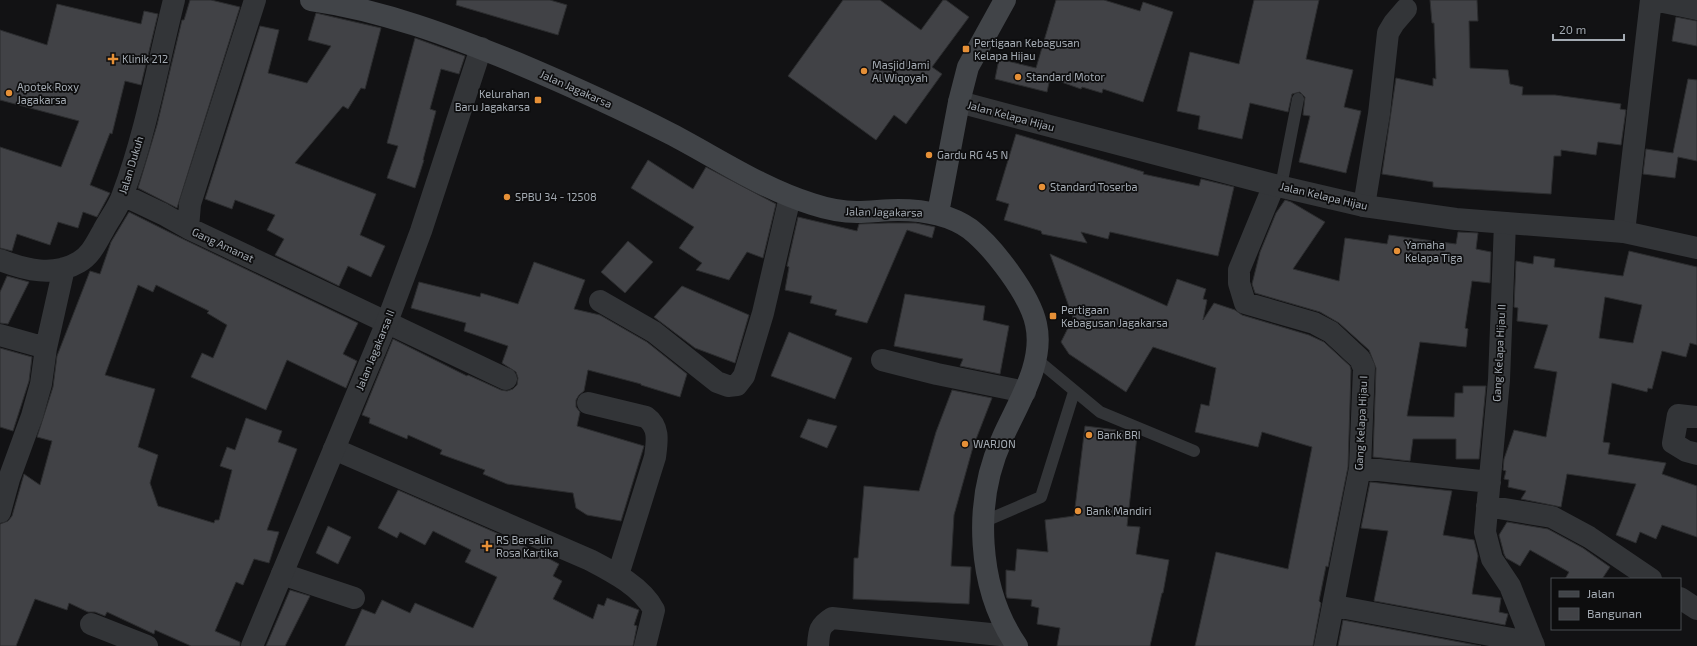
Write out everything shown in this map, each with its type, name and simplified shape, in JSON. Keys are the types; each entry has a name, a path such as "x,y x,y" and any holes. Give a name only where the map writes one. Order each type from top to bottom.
{"main road":[{"name":"Jalan Jagakarsa","path":"311,0 373,6 481,48 590,94 673,135 772,189 790,196 837,211 861,212 898,210 938,213 969,229 997,256 1025,297 1035,320 1038,340 1035,358 1025,392 1001,440 993,462 987,486 983,522 985,555 989,581 994,599 1013,641"},
{"path":"938,213 959,102 968,67 1004,0"}],"street":[{"name":"Jalan Dukuh","path":"0,260 30,270 48,271 64,268 78,263 90,254 123,195 149,106 174,0"},
{"name":"Gang Amanat","path":"255,0 190,204 188,228 506,379"},
{"path":"1624,232 1652,0 1697,9"},
{"path":"1364,206 1379,114 1388,33 1406,9"},
{"name":"Jalan Jagakarsa II","path":"252,646 387,322 421,231 481,48"},
{"name":"Jalan Kelapa Hijau","path":"959,102 1277,186 1364,206 1420,215 1624,232 1697,248"},
{"name":"Gang Kelapa Hijau I","path":"1277,186 1239,270 1239,283 1245,302 1314,323 1331,332 1360,359 1364,368 1360,468 1325,646"},
{"path":"123,195 188,228"},
{"path":"600,301 654,332 717,382 728,386 736,385 744,376 763,313 790,196"},
{"name":"Gang Kelapa Hijau II","path":"1505,223 1499,380 1485,532 1492,559 1510,586 1533,645"},
{"path":"0,512 9,479 32,416 41,384 46,348 64,268"},
{"path":"0,335 46,348"},
{"path":"882,360 937,374 1025,392"},
{"path":"588,403 646,417 652,422 657,437 655,457 618,575"},
{"path":"1697,417 1678,415 1673,442 1686,451 1697,454"},
{"path":"334,449 590,560 618,575 649,602 654,610 645,646"},
{"path":"1360,468 1490,482"},
{"path":"1487,506 1552,517 1590,537 1650,578"},
{"path":"282,574 354,598"},
{"path":"1681,599 1697,609"},
{"path":"1334,606 1533,645"},
{"path":"818,646 819,632 823,624 832,618 1013,641"},
{"path":"91,624 147,646"}],"lane":[{"path":"1277,186 1298,99"},
{"path":"1035,358 1074,392 1100,412 1194,451"},
{"path":"983,522 1041,497 1074,392"}],"building":[{"path":"190,0 211,0 240,7 177,208 138,188 157,125 182,20 184,20"},
{"path":"457,0 550,0 567,5 558,35 456,5"},
{"name":"Masjid Jami Al Wiqoyah","path":"843,0 880,0 921,30 943,0 946,0 969,17 932,67 942,74 906,124 894,115 876,140 788,76"},
{"path":"1056,0 1104,0 1140,11 1143,2 1173,12 1143,102 1103,89 1102,93 1082,87 1081,89 1050,78 1047,92 995,79 999,59 1036,68"},
{"path":"1254,0 1319,0 1306,59 1353,70 1344,107 1361,111 1346,173 1299,162 1310,116 1303,115 1305,97 1300,92 1292,94 1288,112 1250,103 1242,139 1198,129 1200,116 1177,111 1190,52 1239,64"},
{"path":"1430,0 1477,0 1478,21 1469,21 1470,68 1508,70 1510,84 1523,87 1522,95 1555,95 1621,104 1620,109 1626,110 1621,145 1598,142 1596,155 1561,150 1561,156 1554,156 1551,194 1433,187 1433,182 1382,174 1396,78 1433,86 1433,78 1436,79 1434,23 1432,23"},
{"path":"57,4 141,24 144,11 158,14 141,85 125,81 112,134 110,133 90,185 110,193 97,217 83,212 78,228 58,222 50,245 17,234 12,251 0,248 0,147 61,167 79,121 0,100 0,30 47,45"},
{"path":"316,13 381,28 365,89 361,88 348,109 343,106 295,163 376,194 360,235 385,246 371,277 348,266 339,286 275,255 284,239 267,230 275,215 235,200 232,209 205,199 260,26 279,30 268,73 307,83 331,46 308,40"},
{"path":"1676,17 1697,21 1697,46 1672,41"},
{"path":"415,38 465,56 459,74 441,69 430,109 436,111 424,160 415,188 387,178 398,146 387,143"},
{"path":"1688,79 1697,80 1697,161 1678,157 1675,178 1643,174 1646,149 1673,153"},
{"path":"1016,134 1144,172 1143,174 1199,186 1201,179 1234,187 1218,256 1110,232 1108,239 1081,232 1087,243 1042,234 1041,231 1004,220 1009,204 996,200"},
{"path":"648,160 693,189 706,167 776,204 763,258 747,252 729,280 696,270 702,263 679,248 694,227 631,188"},
{"path":"1285,200 1325,222 1293,269 1339,281 1345,238 1387,244 1389,235 1456,244 1458,232 1478,233 1476,249 1491,252 1490,283 1472,281 1465,328 1468,329 1466,347 1420,342 1407,416 1454,417 1455,393 1463,393 1463,386 1486,386 1479,459 1456,459 1456,439 1413,439 1410,461 1373,457 1376,368 1369,350 1339,323 1320,312 1255,293 1252,284 1260,252 1276,213"},
{"path":"129,212 358,323 343,354 357,361 346,388 287,360 266,410 191,377 202,353 213,358 227,325 207,313 209,311 156,285 153,292 138,285 105,375 155,389 138,447 158,455 150,483 158,506 214,523 215,520 219,520 232,470 220,466 227,447 235,450 246,418 282,431 278,442 297,449 267,530 279,532 269,563 254,559 243,585 236,582 215,631 240,642 240,646 191,646 155,630 154,634 107,612 105,616 95,612 88,612 69,603 67,610 35,599 16,646 0,646 0,524 8,521 12,516 24,474 40,485 52,441 37,437 53,387 57,356 90,271 100,274 111,242"},
{"path":"798,217 857,231 859,224 916,223 935,227 932,238 907,230 867,323 835,315 837,310 810,303 812,296 785,290 789,267 787,266"},
{"path":"628,241 653,262 625,293 601,272"},
{"path":"1629,251 1697,267 1697,345 1690,343 1686,357 1662,351 1652,389 1648,388 1647,392 1612,383 1603,442 1610,443 1608,454 1666,463 1662,474 1697,486 1697,537 1662,525 1656,539 1640,532 1636,543 1616,535 1636,484 1567,474 1561,507 1521,499 1526,491 1508,487 1509,480 1504,479 1506,471 1503,470 1504,459 1514,430 1546,437 1557,372 1534,368 1548,325 1517,321 1518,308 1514,307 1516,261 1533,264 1534,256 1555,259 1554,267 1623,276","holes":["1605,297 1642,305 1633,343 1599,338"]},
{"path":"1050,254 1167,306 1177,279 1206,289 1203,299 1207,300 1203,320 1214,303 1235,310 1242,315 1309,335 1324,342 1350,366 1348,467 1328,567 1326,566 1319,601 1321,603 1313,646 1195,646 1216,552 1288,569 1312,447 1262,432 1258,447 1195,432 1201,404 1209,406 1216,368 1153,347 1126,392 1069,354 1061,342 1073,318"},
{"path":"534,262 585,280 574,309 600,315 647,342 687,374 680,397 641,384 588,370 584,391 576,400 576,407 580,412 577,426 644,446 621,521 587,515 576,508 573,493 507,484 483,474 485,470 440,454 442,450 408,435 407,439 369,423 370,418 362,415 393,339 467,376 468,375 501,390 507,391 513,389 517,385 518,378 516,372 502,363 508,346 464,331 466,323 411,308 419,282 480,297 481,293 518,304"},
{"path":"7,276 29,282 8,324 0,323 0,292"},
{"path":"682,286 749,315 735,363 695,348 654,317"},
{"path":"905,294 985,306 983,320 1009,326 1000,374 960,366 963,359 894,346"},
{"path":"789,332 852,358 835,399 771,376"},
{"path":"0,348 32,357 29,381 13,431 0,427"},
{"path":"952,390 992,398 973,447 954,515 951,566 971,567 969,604 853,599 854,558 858,558 864,486 919,491 936,432"},
{"path":"808,419 837,426 827,448 800,437"},
{"path":"1085,426 1125,431 1137,436 1127,526 1140,527 1136,554 1169,560 1163,593 1150,646 1057,646 1060,628 1037,624 1039,608 1031,606 1032,600 1007,598 1006,570 1015,571 1017,549 1048,552 1045,520 1074,516"},
{"path":"1370,482 1452,491 1443,535 1474,540 1478,556 1472,594 1501,598 1499,612 1508,614 1505,625 1374,601 1388,531 1361,528"},
{"path":"398,490 515,541 559,564 553,576 562,581 553,599 593,619 598,604 604,606 607,598 639,610 634,625 637,626 633,646 345,646 362,609 375,614 382,600 410,613 415,603 473,628 497,577 465,562 471,550 433,531 425,545 400,532 397,538 378,528"},
{"path":"1507,522 1548,529 1583,548 1610,567 1603,578 1566,578 1569,572 1530,550 1520,566 1506,558 1499,535"},
{"path":"328,526 351,537 338,564 316,553"},
{"path":"290,590 310,596 285,646 266,646"},
{"path":"1343,620 1481,646 1338,646"}],"place":[{"name":"Pertigaan Kebagusan Kelapa Hijau","path":"966,49"},
{"name":"Klinik 212","path":"113,59"},
{"name":"Masjid Jami Al Wiqoyah","path":"864,71"},
{"name":"Standard Motor","path":"1018,77"},
{"name":"Apotek Roxy Jagakarsa","path":"9,93"},
{"name":"Kelurahan Baru Jagakarsa","path":"538,100"},
{"name":"Gardu RG 45 N","path":"929,155"},
{"name":"Standard Toserba","path":"1042,187"},
{"name":"SPBU 34 - 12508","path":"507,197"},
{"name":"Yamaha Kelapa Tiga","path":"1397,251"},
{"name":"Pertigaan Kebagusan Jagakarsa","path":"1053,316"},
{"name":"Bank BRI","path":"1089,435"},
{"name":"WARJON","path":"965,444"},
{"name":"Bank Mandiri","path":"1078,511"},
{"name":"RS Bersalin Rosa Kartika","path":"487,546"}]}
